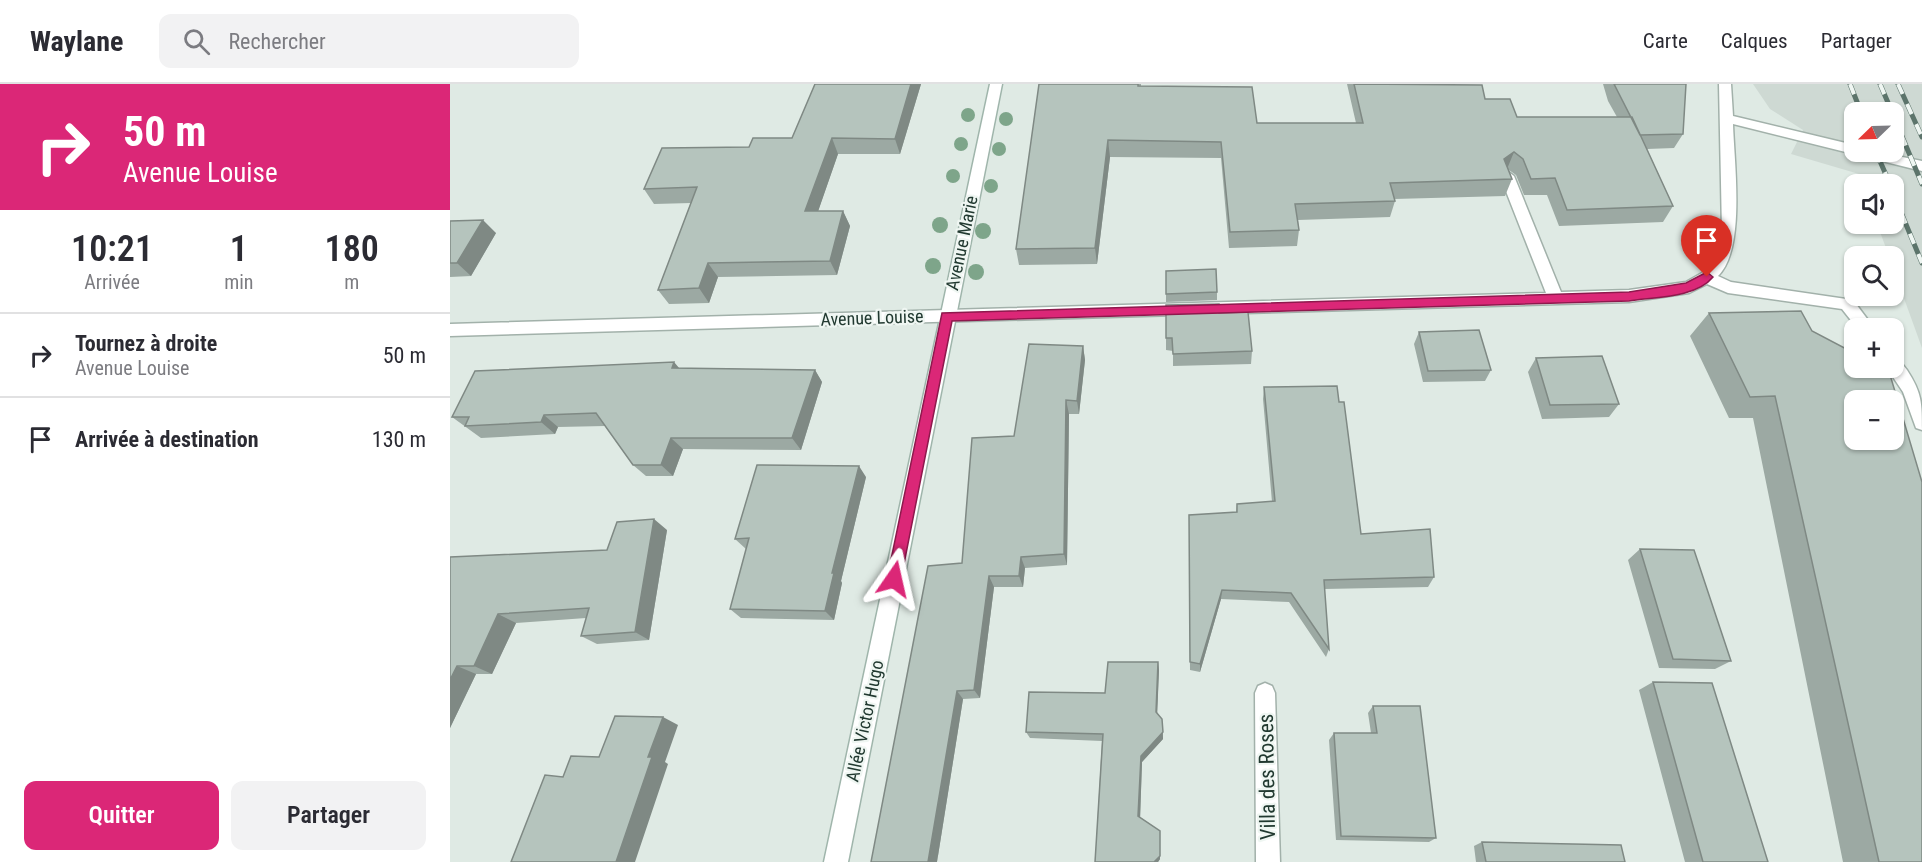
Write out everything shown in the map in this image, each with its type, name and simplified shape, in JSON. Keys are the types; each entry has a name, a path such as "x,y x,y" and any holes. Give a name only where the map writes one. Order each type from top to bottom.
{"street":[{"name":"Avenue Marie","path":"894,579 946,316 996,84"},
{"path":"1725,84 1728,119 1729,232 1720,265 1707,277 1728,287 1846,304 1858,318"},
{"path":"1728,119 1844,148"},
{"path":"1904,162 1922,166"},
{"path":"1508,176 1556,298"},
{"name":"Avenue Louise","path":"450,330 1629,296 1689,287 1707,277"},
{"path":"1903,378 1911,390 1922,423"},
{"name":"Allée Victor Hugo","path":"836,862 894,579"},
{"name":"Villa des Roses","path":"1265,693 1268,862"}],"shaded area":[{"path":"1753,84 1922,84 1922,348 1904,298 1904,246 1885,246 1881,234 1904,234 1904,174 1859,174 1791,154 1803,130 1770,109"}],"building":[{"path":"815,84 911,84 895,139 832,138 805,211 843,211 830,261 708,263 699,288 658,290 697,187 644,189 662,148 749,147 753,138 792,138"},
{"path":"1039,84 1252,87 1257,123 1363,123 1354,84 1482,85 1485,99 1510,99 1517,117 1632,117 1673,206 1567,210 1555,178 1531,179 1523,159 1514,152 1504,159 1512,179 1390,183 1395,201 1295,204 1299,230 1230,232 1221,142 1108,140 1095,248 1016,249"},
{"path":"1614,84 1686,84 1683,134 1640,135"},
{"path":"483,220 457,263 450,263 450,221"},
{"path":"1216,269 1217,292 1166,294 1166,271"},
{"path":"1219,304 1219,313 1248,312 1252,351 1173,354 1172,338 1166,338 1166,305"},
{"path":"1801,311 1812,331 1844,348 1844,378 1891,378 1895,390 1844,390 1844,450 1904,450 1904,422 1922,482 1922,862 1879,862 1775,396 1750,397 1709,313"},
{"path":"1479,330 1491,370 1428,371 1419,332"},
{"path":"1029,344 1083,346 1077,401 1066,400 1064,554 1021,557 1019,576 989,576 974,690 957,691 928,862 871,862 928,566 962,563 972,438 1014,436"},
{"path":"1602,356 1619,404 1550,405 1536,358"},
{"path":"674,362 672,368 815,370 792,438 671,438 661,465 633,465 596,413 544,415 541,422 465,426 469,417 452,417 475,371"},
{"path":"1337,386 1339,402 1344,402 1361,534 1430,529 1434,577 1324,580 1329,649 1291,593 1222,590 1200,664 1190,662 1189,515 1237,512 1237,504 1275,501 1264,387"},
{"path":"757,465 859,466 832,573 834,573 825,611 730,609 749,538 735,539"},
{"path":"654,519 635,632 581,636 589,608 498,614 474,666 457,666 450,680 450,557 607,550 617,522"},
{"path":"1640,549 1694,550 1731,661 1673,659"},
{"path":"1108,662 1158,662 1156,712 1162,719 1163,732 1141,756 1138,816 1160,831 1160,856 1154,862 1095,862 1103,734 1026,732 1029,692 1105,693"},
{"path":"1653,682 1712,683 1768,862 1703,862"},
{"path":"1373,706 1420,706 1436,838 1341,836 1334,733 1377,733"},
{"path":"615,716 663,717 648,757 652,757 616,862 511,862 545,775 563,777 571,756 599,757"},
{"path":"1482,842 1621,845 1625,862 1486,862"}],"railway":[{"path":"1850,84 1857,102"},
{"path":"1880,84 1888,102"},
{"path":"1898,84 1922,137"},
{"path":"1904,141 1922,184"},
{"path":"1880,162 1886,174"},
{"path":"1904,220 1922,263"}],"route":[{"path":"894,579 946,316 1629,296 1689,287 1707,277"}]}
